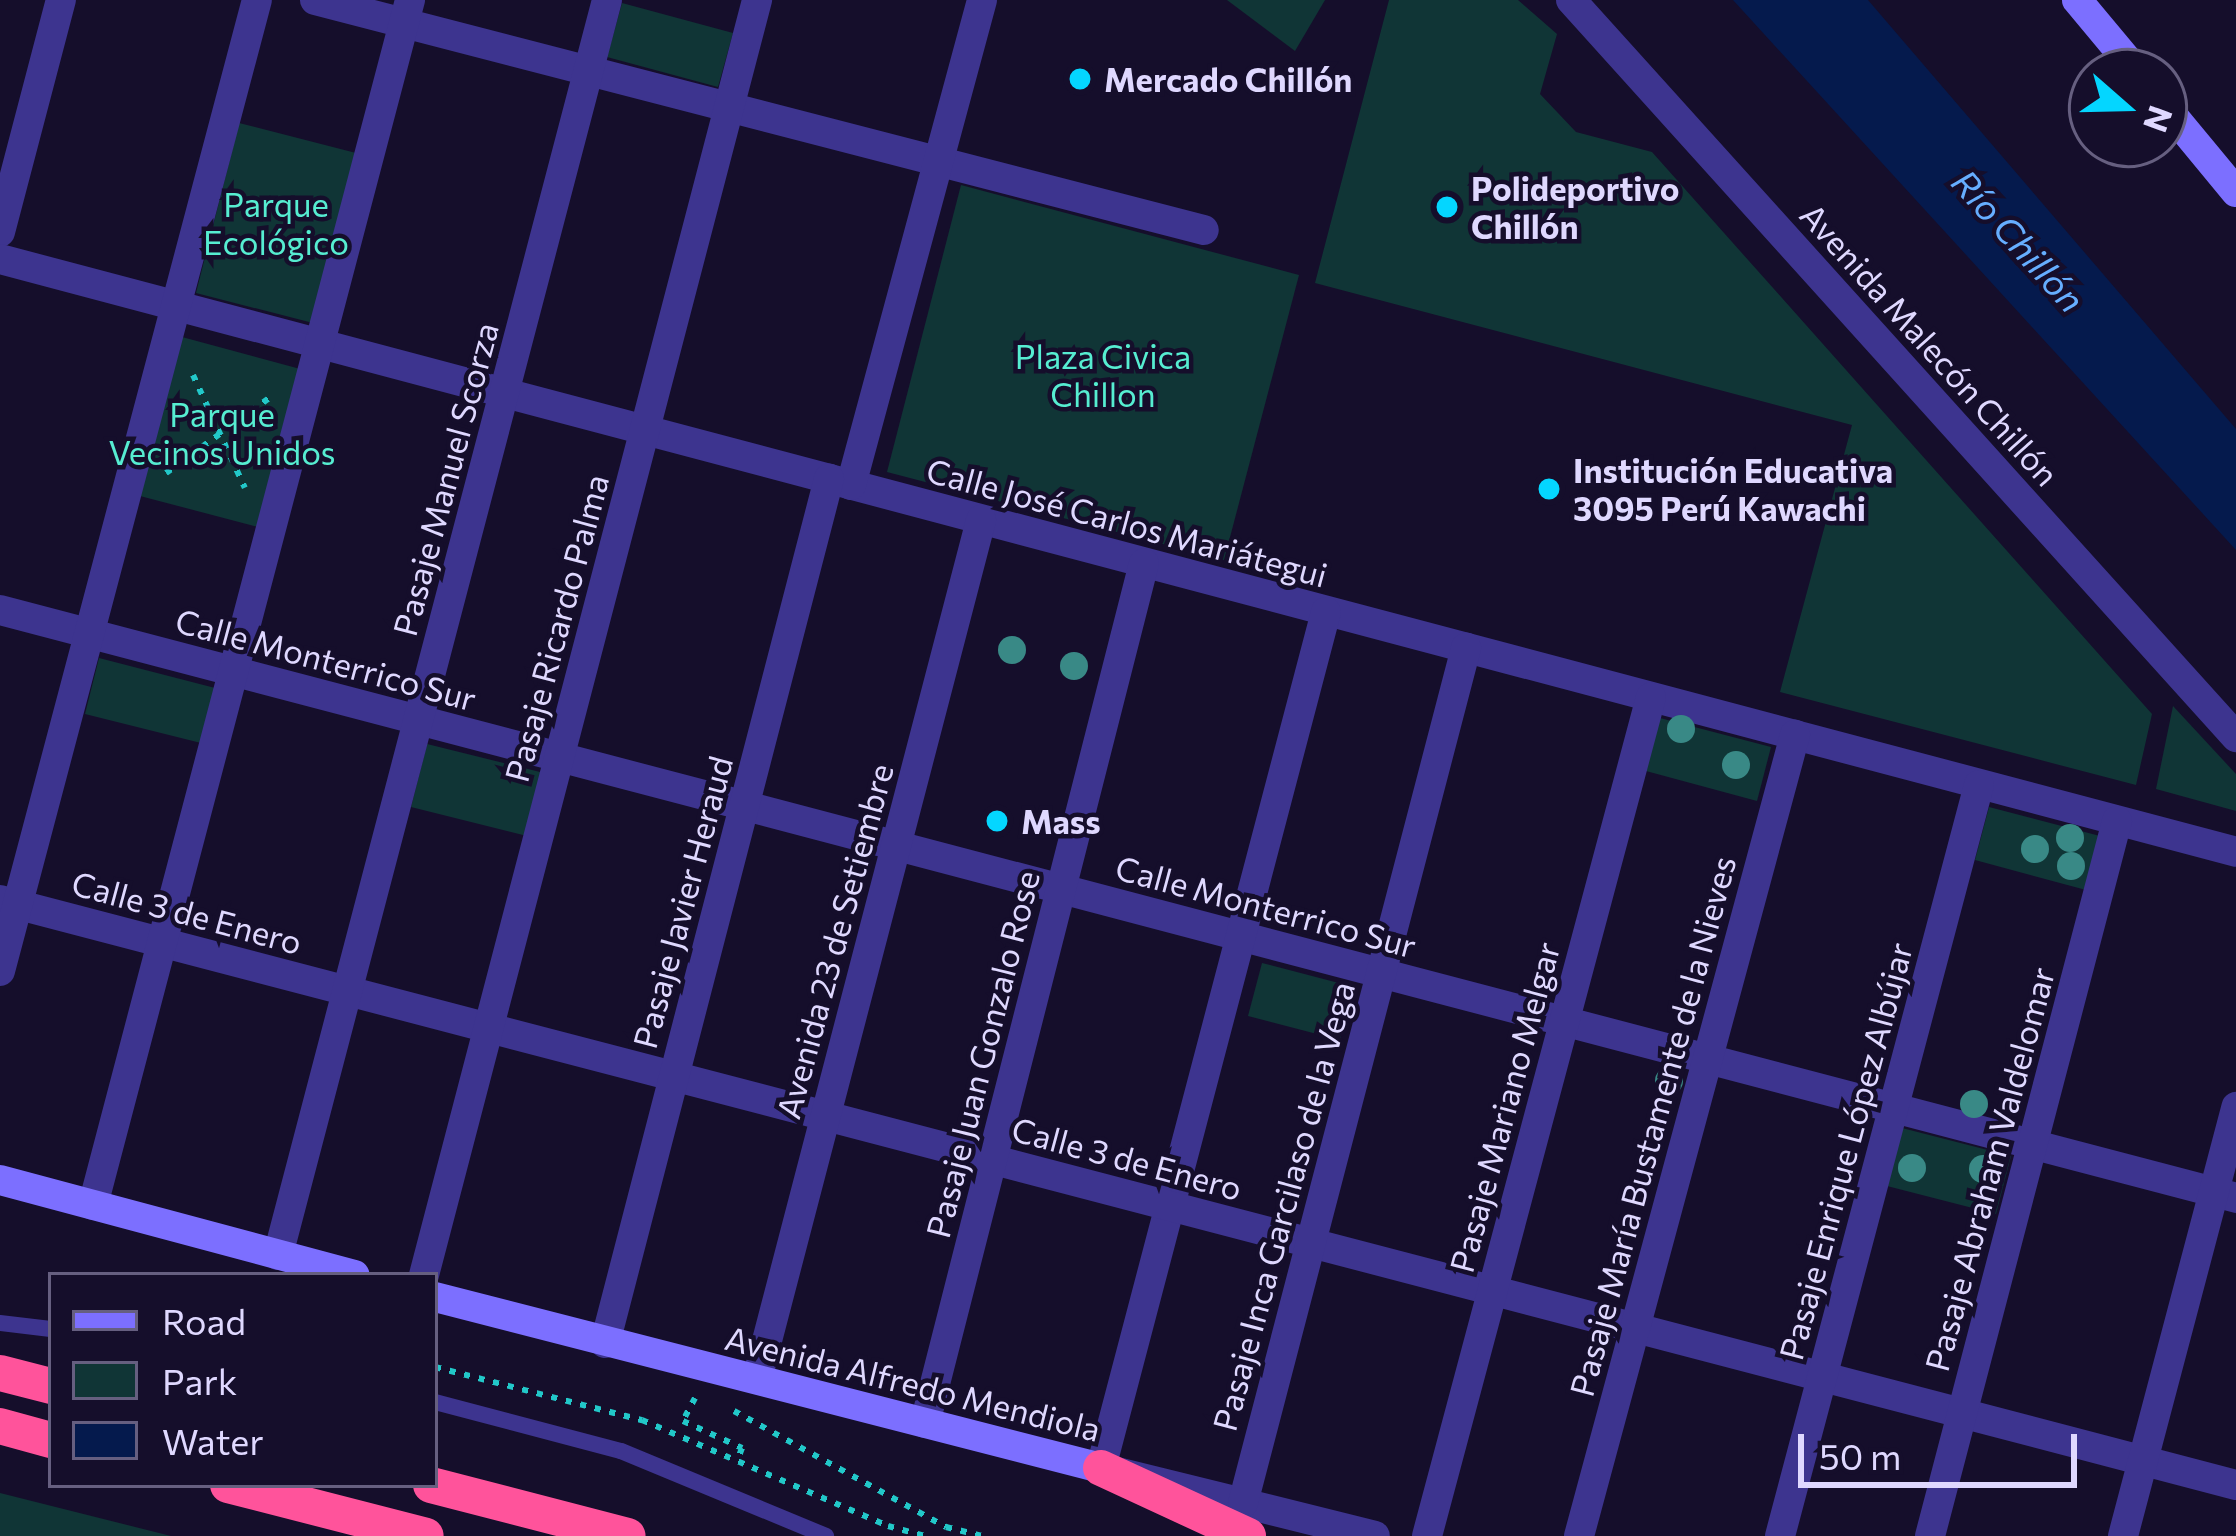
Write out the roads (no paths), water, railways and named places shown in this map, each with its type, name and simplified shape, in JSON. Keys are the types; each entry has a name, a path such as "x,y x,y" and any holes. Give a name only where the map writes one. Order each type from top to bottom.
{"highway":[{"path":"0,1373 48,1386"},
{"path":"0,1426 48,1438"},
{"path":"1101,1468 1245,1520"},
{"path":"438,1487 628,1536"},
{"path":"240,1488 426,1536"}],"street":[{"path":"0,232 62,0"},
{"path":"0,971 9,902 89,634 257,0"},
{"path":"315,0 407,12 589,71 1204,230"},
{"name":"Pasaje Manuel Scorza","path":"278,1255 608,0"},
{"name":"Pasaje Ricardo Palma","path":"425,1272 758,0"},
{"path":"840,482 939,161 982,0"},
{"name":"Avenida Malecón Chillón","path":"1571,0 2236,736"},
{"path":"2077,0 2117,48"},
{"path":"93,1205 407,12"},
{"path":"2188,134 2236,192"},
{"name":"Calle José Carlos Mariátegui","path":"0,259 173,316 318,354 504,393 2236,852"},
{"name":"Pasaje Javier Heraud","path":"604,1342 744,806 840,482"},
{"name":"Avenida 23 de Setiembre","path":"757,1379 981,520"},
{"name":"Pasaje Juan Gonzalo Rose","path":"925,1423 1144,563"},
{"name":"Calle Monterrico Sur","path":"0,610 2225,1195"},
{"path":"1101,1468 1326,612"},
{"name":"Pasaje Inca Garcilaso de la Vega","path":"1245,1520 1310,1243 1466,648"},
{"name":"Pasaje Mariano Melgar","path":"1427,1536 1651,697"},
{"name":"Pasaje María Bustamente de la Nieves","path":"1579,1536 1795,735"},
{"name":"Pasaje Enrique López Albújar","path":"1780,1536 1979,785"},
{"name":"Pasaje Abraham Valdelomar","path":"1930,1536 2117,821"},
{"name":"Calle 3 de Enero","path":"9,902 2236,1485"},
{"path":"2123,1536 2225,1195 2236,1107"},
{"path":"0,1180 343,1272"},
{"name":"Avenida Alfredo Mendiola","path":"438,1298 1101,1468"},
{"path":"1245,1520 1375,1536"}],"lane":[{"path":"0,1323 48,1329"},
{"path":"438,1403 621,1451 826,1536"}],"water":[{"name":"Río Chillón","path":"1733,0 1868,0 2236,429 2236,550"}],"place":[{"name":"Mercado Chillón","path":"1080,79"},
{"name":"Polideportivo Chillón","path":"1447,207"},
{"name":"Institución Educativa 3095 Perú Kawachi","path":"1549,489"},
{"name":"Mass","path":"997,821"}],"park label":[{"name":"Parque Ecológico","path":"276,223"},
{"name":"Plaza Civica Chillon","path":"1103,375"},
{"name":"Parque Vecinos Unidos","path":"222,433"}]}
